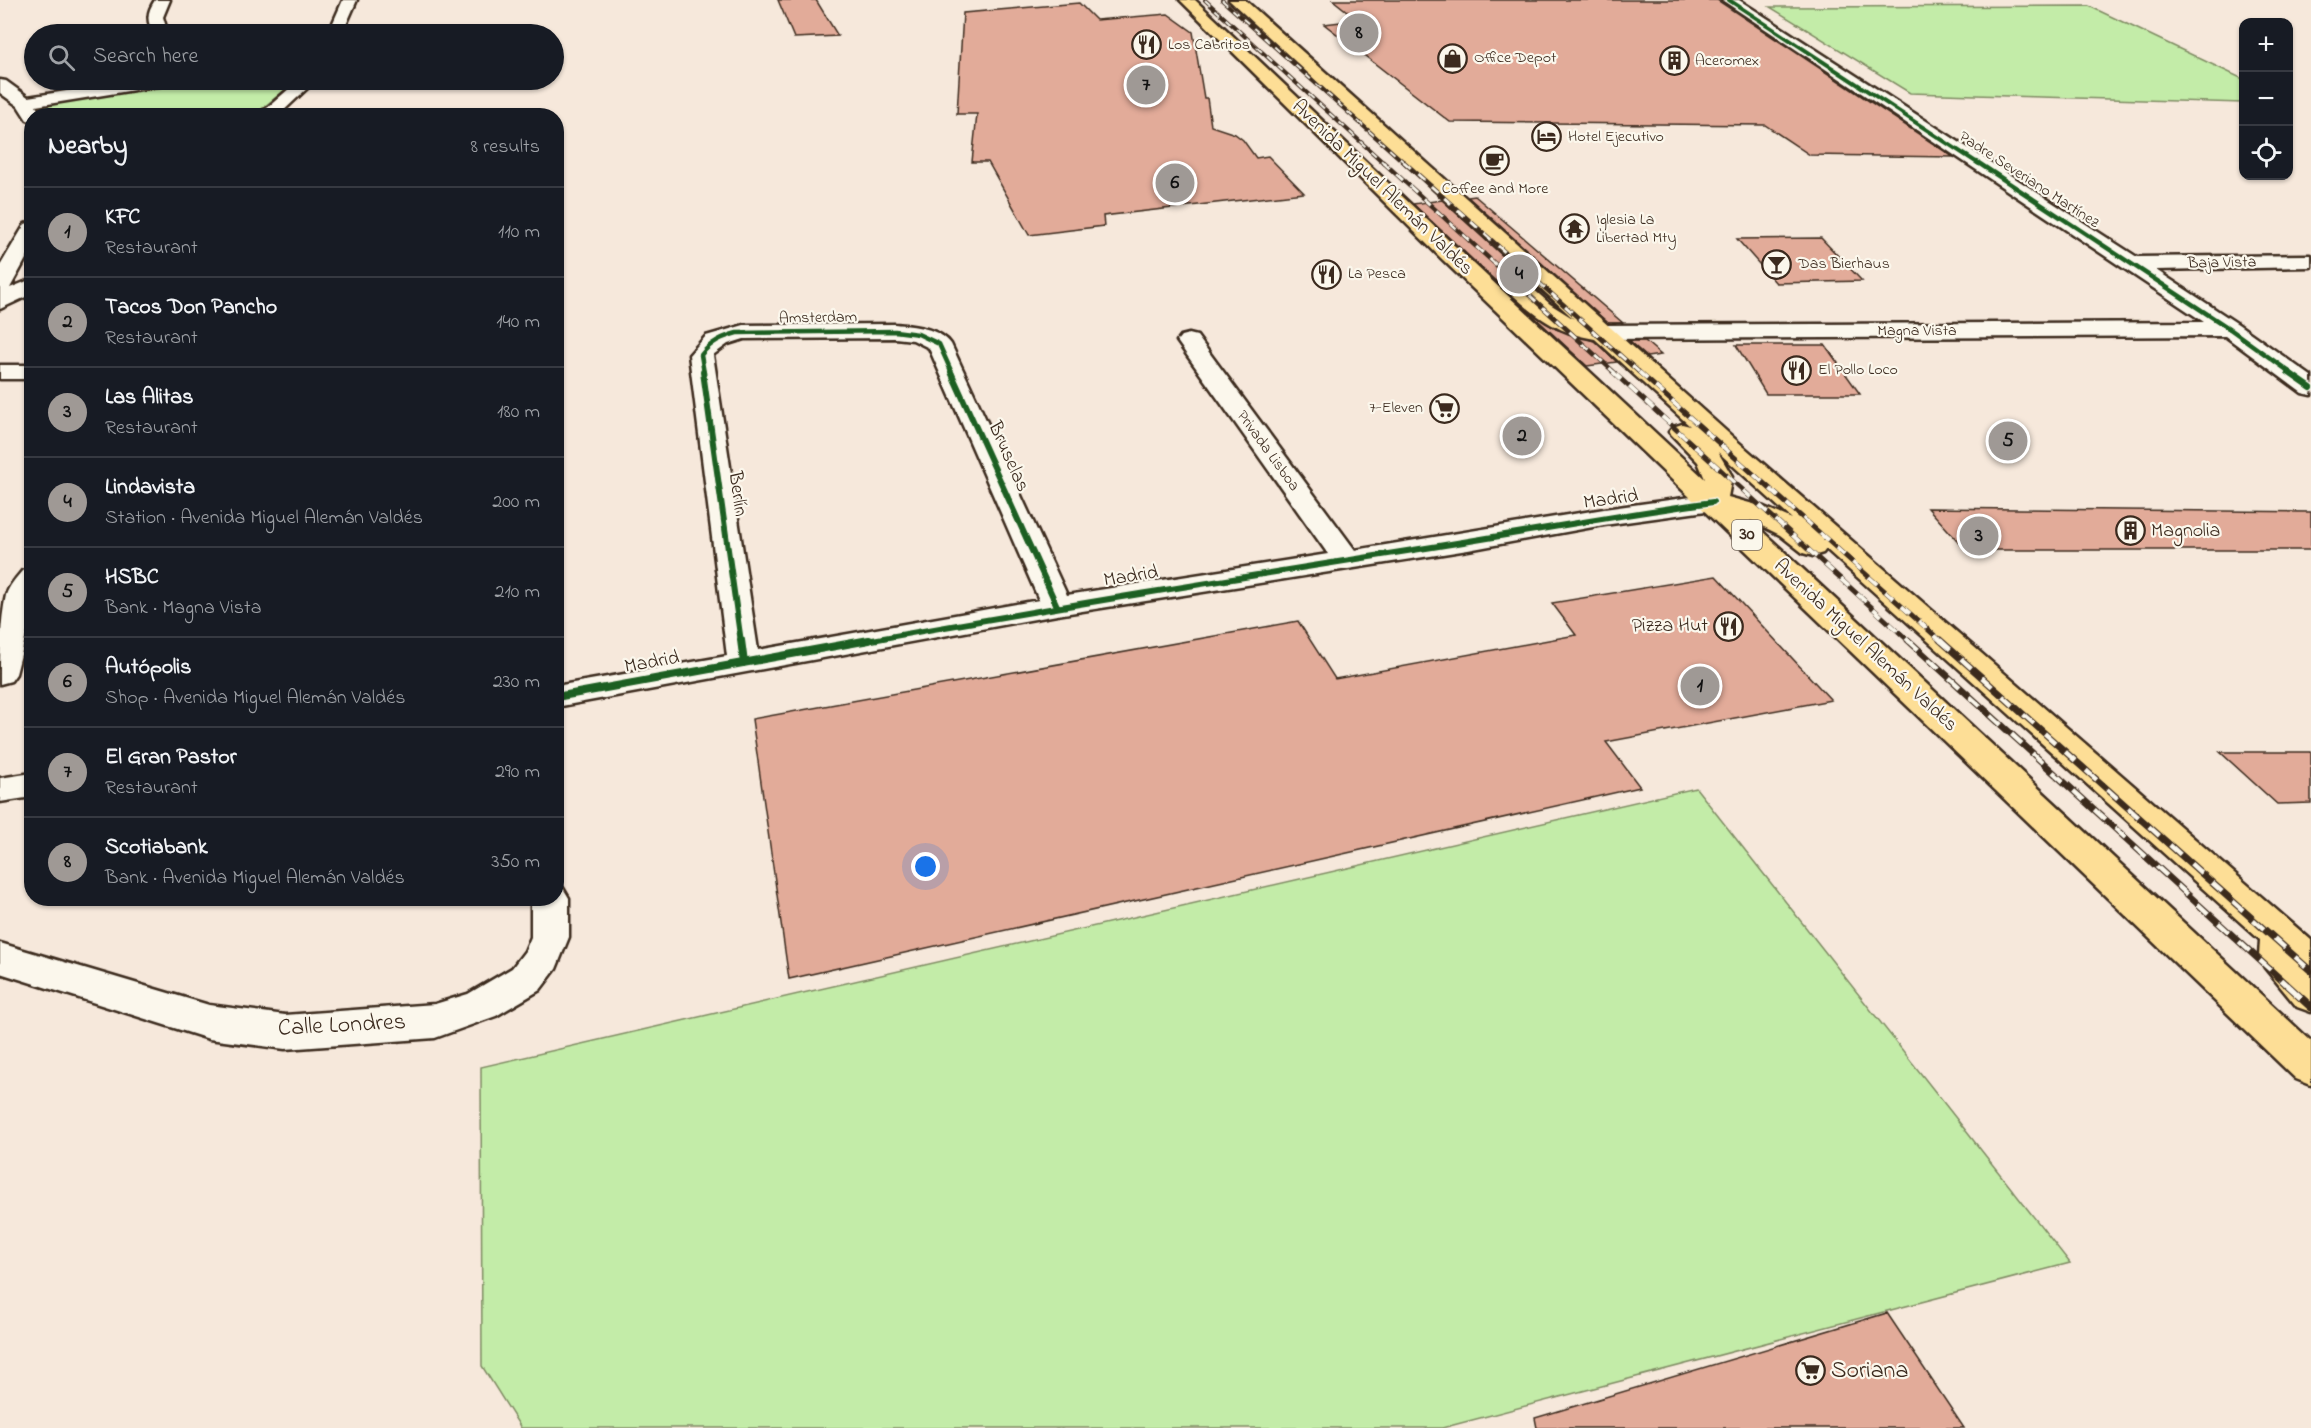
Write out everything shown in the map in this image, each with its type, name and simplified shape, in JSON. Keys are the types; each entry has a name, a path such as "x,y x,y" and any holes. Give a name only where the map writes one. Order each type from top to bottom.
{"highway":[{"name":"Avenida Miguel Alemán Valdés","path":"1187,0 1451,255 2311,1067"},
{"name":"Avenida Miguel Alemán Valdés","path":"1236,0 1635,363 2311,963"},
{"path":"1451,255 1485,262 1556,320 1582,331 1603,332"},
{"path":"1635,363 1646,390 1656,405 1709,458 1719,476 1713,502 1778,521 1802,537 1874,602 1900,619 1937,631"},
{"path":"2278,933 2279,957 2311,996"}],"street":[{"path":"155,24 154,15 163,0"},
{"path":"339,24 350,0"},
{"name":"Padre Severiano Martínez","path":"1730,0 2308,382"},
{"path":"0,85 28,108"},
{"path":"34,108 118,90"},
{"path":"276,108 297,90"},
{"path":"0,286 24,242"},
{"name":"Baja Vista","path":"2132,264 2311,261"},
{"path":"0,302 24,289"},
{"name":"Magna Vista","path":"1603,332 2230,329"},
{"name":"Amsterdam","path":"720,337 744,332 895,331 918,334"},
{"name":"Bruselas","path":"918,334 939,344 1057,606"},
{"name":"Berlín","path":"720,337 708,344 701,355 744,663"},
{"name":"Privada Lisboa","path":"1189,342 1347,560"},
{"path":"0,372 24,372"},
{"name":"Madrid","path":"564,696 1057,606 1604,517 1713,502"},
{"path":"0,674 24,589"},
{"path":"0,790 24,786"},
{"name":"Calle Londres","path":"0,958 209,1023 285,1032 435,1021 483,1005 526,979 542,958 550,937 549,906"}],"green space":[{"path":"2089,6 2239,77 2239,103 1910,93 1770,7"},
{"path":"130,90 285,90 263,108 38,107 43,104"},
{"path":"1696,788 2070,1263 1442,1428 521,1428 482,1366 481,1067"}],"building":[{"path":"778,0 816,0 838,36 794,38"},
{"path":"1333,0 1717,0 1953,157 1810,155 1765,125 1450,122 1324,24 1358,20"},
{"path":"1079,3 1096,20 1168,14 1193,32 1211,126 1235,134 1243,140 1256,158 1268,156 1304,193 1103,216 1104,226 1029,235 988,162 972,162 977,114 957,114 963,13"},
{"path":"1475,196 1623,323 1608,323 1468,197"},
{"path":"1442,200 1555,304 1523,277 1515,275 1505,277 1501,283 1502,287 1413,204"},
{"path":"1821,238 1862,281 1776,283 1737,239"},
{"path":"1527,310 1556,329 1594,341 1617,362 1587,366"},
{"path":"1629,341 1645,341 1661,355 1647,357"},
{"name":"El Pollo Loco","path":"1736,345 1825,345 1860,394 1766,394"},
{"name":"Magnolia","path":"1928,508 2311,512 2311,550 1966,550"},
{"path":"1716,576 1831,700 1606,742 1640,787 789,979 752,719 1298,621 1335,679 1576,635 1552,603"},
{"path":"2220,752 2311,752 2311,803 2277,804"},
{"name":"Soriana","path":"1887,1313 1964,1428 1537,1428 1535,1418"}],"railway":[{"path":"1205,0 1385,164"},
{"path":"1222,0 1406,164"},
{"path":"1383,162 1615,373"},
{"path":"1404,162 1640,373"},
{"path":"1613,372 1910,642"},
{"path":"1639,372 1942,642"},
{"path":"1908,640 2288,986"},
{"path":"1940,640 2311,971"},
{"path":"2287,985 2311,1007"}],"cycle path":[{"path":"1729,0 2230,329 2311,388"},
{"path":"744,663 701,355 714,341 744,332 895,331 918,334 939,344 1057,606"},
{"path":"564,696 1057,606 1468,541 1604,517 1713,502"}],"place":[{"name":"Scotiabank","path":"1359,33"},
{"name":"Los Cabritos","path":"1147,45"},
{"name":"Office Depot","path":"1453,58"},
{"name":"Aceromex","path":"1674,61"},
{"name":"El Gran Pastor","path":"1146,85"},
{"name":"Hotel Ejecutivo","path":"1547,137"},
{"name":"Coffee and More","path":"1495,161"},
{"name":"Autópolis","path":"1175,183"},
{"name":"Iglesia La Libertad Mty","path":"1575,229"},
{"name":"Das Bierhaus","path":"1777,264"},
{"name":"La Pesca","path":"1327,274"},
{"name":"Lindavista","path":"1519,274"},
{"name":"El Pollo Loco","path":"1797,370"},
{"name":"7-Eleven","path":"1444,408"},
{"name":"Tacos Don Pancho","path":"1522,436"},
{"name":"HSBC","path":"2008,441"},
{"name":"Magnolia","path":"2130,531"},
{"name":"Las Alitas","path":"1979,536"},
{"name":"Pizza Hut","path":"1729,626"},
{"name":"KFC","path":"1700,686"},
{"name":"Soriana","path":"1810,1371"}]}
